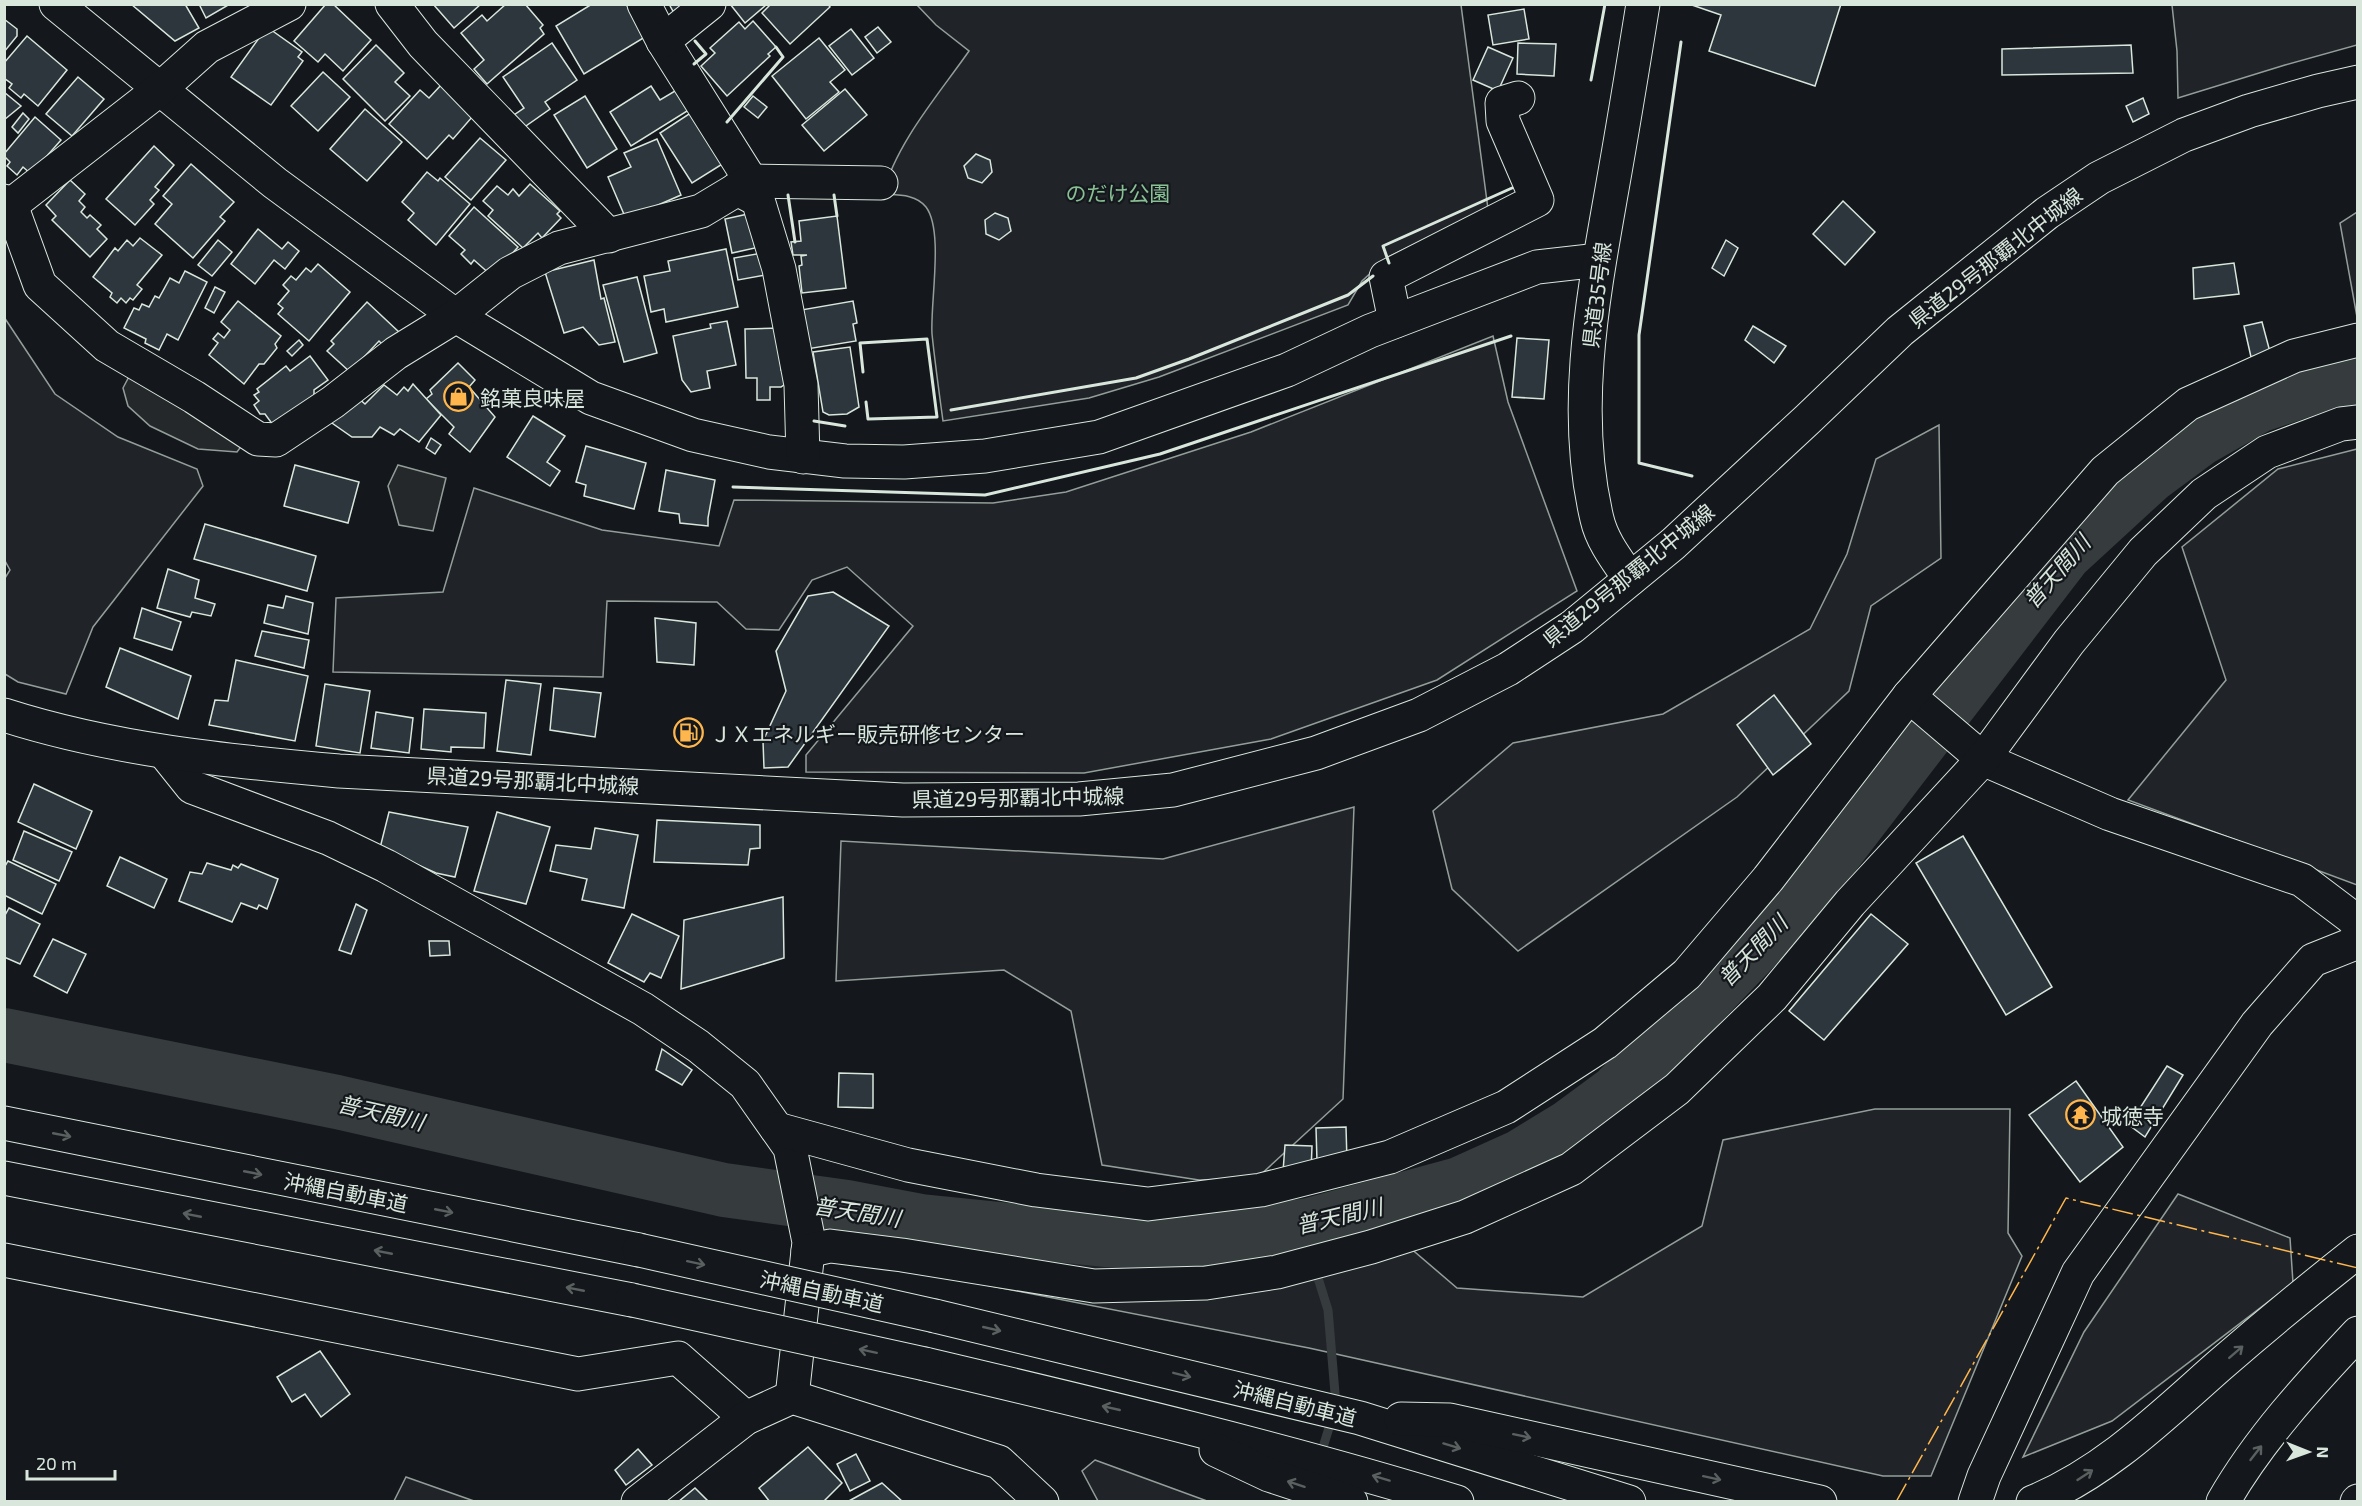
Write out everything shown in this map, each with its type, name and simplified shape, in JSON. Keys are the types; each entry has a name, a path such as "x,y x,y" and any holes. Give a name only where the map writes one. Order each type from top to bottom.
{"main road":[{"path":"56,4 275,183 456,316 591,398 693,435 770,452 845,461 904,462 985,456 1099,437 1287,370 1370,330 1537,267 1599,260"},
{"path":"289,4 207,47 160,89 8,203 40,285 106,346 194,397 258,439 276,440 333,402 396,353 456,316 510,273 558,248 701,211 744,185 881,183"},
{"path":"392,4 423,44 609,236"},
{"path":"644,4 744,185 758,200 779,268 801,385 804,456"},
{"path":"663,41 709,4"},
{"name":"県道35号線","path":"1630,579 1611,552 1598,521 1588,466 1584,404 1599,260 1643,4"},
{"name":"県道29号那覇北中城線","path":"4,715 43,728 164,752 339,771 903,800 1079,800 1207,783 1316,753 1419,715 1508,669 1572,627 1673,544 1900,331 2047,213 2099,178 2184,135 2249,111 2358,82"},
{"path":"1395,321 1386,277 1537,200 1503,121 1502,103 1518,98"},
{"path":"783,1139 1036,1190 1148,1204 1261,1190 1390,1157 1506,1107 1605,1043 1687,974 1768,879 1910,697 2105,471 2188,404 2294,356 2358,340"},
{"path":"808,1247 830,1246 1094,1286 1206,1283 1295,1267 1371,1247 1465,1217 1571,1168 1677,1089 1772,997 1850,903 1983,758 2069,642 2143,552 2204,494 2266,452 2341,424 2358,422"},
{"path":"1910,697 1983,758 2110,814 2302,880 2351,917 2358,925"},
{"path":"164,752 192,787 328,838 386,866 643,1009 698,1046 745,1084 783,1139 808,1247 792,1397"},
{"path":"1980,1489 2078,1273 2257,1024 2313,960 2358,942"},
{"name":"沖縄自動車道","path":"4,1123 639,1250 935,1316 1360,1418 1629,1502"},
{"path":"4,1178 632,1300 925,1364 1142,1415 1373,1476 1457,1502"},
{"path":"2033,1502 2060,1491 2124,1450 2267,1324 2358,1251"},
{"path":"4,1260 578,1374 678,1358 746,1418"},
{"path":"2223,1502 2237,1477 2304,1391 2358,1333"},
{"path":"638,1502 746,1418 792,1397 999,1462 1042,1502"},
{"path":"1142,1415 1269,1475 1351,1502"},
{"path":"1360,1418 1450,1420 1820,1502"}],"green space":[{"name":"のだけ公園","path":"917,5 1461,5 1488,209 1388,257 1362,281 1348,305 1159,377 1089,398 943,421 932,334 935,250 931,218 926,207 917,200 906,196 883,194 889,175 908,138 969,51 936,25"},
{"path":"2172,5 2357,5 2357,45 2178,98 2177,51"},
{"path":"2357,212 2358,317 2340,223"},
{"path":"4,317 55,394 118,437 197,469 203,486 93,627 66,694 18,682 5,674 5,578 10,570 4,559"},
{"path":"1493,336 1508,402 1577,591 1437,680 1271,739 1084,773 806,772 806,755 913,626 847,567 812,580 779,630 746,629 717,602 607,601 603,677 333,672 336,598 443,592 474,488 602,530 719,546 734,500 993,503 1066,492 1251,432"},
{"path":"1939,425 1941,558 1871,606 1849,691 1737,797 1518,951 1452,889 1433,811 1513,743 1663,714 1810,629 1847,554 1876,459"},
{"path":"2357,449 2357,885 2128,800 2226,680 2182,547 2278,469"},
{"path":"1354,807 1343,1099 1257,1178 1199,1180 1102,1165 1071,1011 1004,970 836,981 841,841 1163,859"},
{"path":"1875,1109 2010,1109 2008,1233 2022,1256 1931,1476 1883,1476 1309,1348 986,1285 1001,1252 1195,1267 1388,1229 1457,1288 1583,1297 1702,1226 1723,1140"},
{"path":"2178,1194 2290,1238 2293,1283 2112,1421 2023,1457 2084,1332"},
{"path":"1095,1460 1207,1501 1098,1501 1082,1471"},
{"path":"406,1477 474,1501 394,1501"}],"shaded area":[{"path":"133,369 249,436 237,452 198,449 150,426 128,406 123,388"},
{"path":"398,465 446,478 433,531 399,525 388,486"}],"building":[{"path":"131,4 185,4 199,28 175,41"},
{"path":"199,4 230,4 206,18"},
{"path":"326,4 333,4 371,40 343,71 325,54 318,62 294,41"},
{"path":"433,4 481,4 454,28"},
{"path":"506,4 525,4 543,25 540,28 544,34 487,84 474,69 484,60 461,33 482,15 487,21"},
{"path":"592,4 626,4 645,37 584,74 556,26"},
{"path":"669,4 688,4 674,13"},
{"path":"730,4 766,4 766,5 745,23"},
{"path":"771,4 828,4 830,7 790,44 762,13"},
{"path":"1689,4 1841,4 1815,86 1709,51 1721,15"},
{"path":"1524,9 1529,39 1493,45 1488,15"},
{"path":"4,19 17,29 17,36 4,52"},
{"path":"753,21 776,47 768,54 770,56 727,96 701,66 715,53 710,48 739,22 745,29"},
{"path":"267,27 302,52 298,57 303,61 271,105 231,77"},
{"path":"878,27 891,42 877,53 865,37"},
{"path":"851,29 874,58 852,75 829,46"},
{"path":"27,36 67,70 38,106 24,94 21,98 9,88 12,84 4,78 4,63"},
{"path":"819,38 845,70 830,82 839,92 806,119 772,76"},
{"path":"552,43 577,80 545,102 550,109 523,128 514,115 524,108 503,77"},
{"path":"1518,43 1556,44 1554,76 1517,74"},
{"path":"376,45 404,73 395,82 410,96 385,121 343,79"},
{"path":"2131,45 2133,73 2002,75 2002,49"},
{"path":"1488,47 1513,58 1498,91 1473,80"},
{"path":"323,72 350,97 318,131 291,106"},
{"path":"78,77 104,99 72,136 46,114"},
{"path":"442,84 480,108 453,139 449,135 427,159 389,124 420,90 429,98"},
{"path":"651,86 660,100 680,88 692,108 631,146 610,112"},
{"path":"845,89 867,115 824,151 802,125"},
{"path":"4,92 21,106 4,120"},
{"path":"585,96 617,149 587,168 554,115"},
{"path":"753,96 767,107 758,118 744,107"},
{"path":"2143,98 2149,114 2133,122 2126,106"},
{"path":"365,109 402,142 367,181 330,149"},
{"path":"692,112 724,163 692,183 660,133"},
{"path":"23,113 29,119 18,133 12,127"},
{"path":"35,117 61,140 31,174 23,167 17,175 7,166 10,162 4,154"},
{"path":"480,138 506,160 471,200 445,177"},
{"path":"657,139 681,195 626,219 608,177 631,167 624,153"},
{"path":"154,146 174,165 155,187 159,190 150,200 154,204 135,225 106,199"},
{"path":"976,154 990,160 992,172 982,183 968,178 964,166"},
{"path":"191,164 234,202 220,217 225,221 193,258 155,224 172,204 163,196"},
{"path":"427,172 438,181 440,178 470,204 436,245 408,220 414,213 402,202"},
{"path":"70,180 85,194 79,201 85,207 81,212 87,218 90,215 101,225 97,229 107,239 90,257 52,220 56,216 46,205"},
{"path":"530,184 560,211 557,214 561,218 542,238 538,233 523,248 488,216 493,210 483,201 497,186 508,195 513,189 519,196"},
{"path":"1843,201 1875,232 1845,265 1813,234"},
{"path":"474,207 518,247 492,276 474,260 471,264 461,254 465,250 449,236"},
{"path":"995,213 1008,218 1011,231 999,240 986,234 985,220"},
{"path":"748,214 755,248 732,253 725,219"},
{"path":"837,216 846,288 802,293 799,266 802,265 801,256 807,255 793,255 791,242 801,241 799,221"},
{"path":"258,229 282,249 288,242 299,251 285,269 274,260 255,284 231,264"},
{"path":"140,238 162,255 137,285 142,289 133,300 130,298 126,303 121,298 117,303 110,297 112,293 93,277 115,248 118,251 127,240 133,246"},
{"path":"218,240 232,252 212,276 198,265"},
{"path":"1726,240 1738,248 1724,276 1712,268"},
{"path":"726,249 738,307 666,322 664,309 651,312 644,276 670,271 668,261"},
{"path":"762,253 766,275 738,280 734,258"},
{"path":"594,260 601,299 604,298 615,342 599,345 583,327 564,333 545,272"},
{"path":"2234,263 2239,294 2194,299 2193,268"},
{"path":"318,264 350,292 309,341 278,314 283,308 278,304 289,291 283,285 291,276 296,280 306,268 311,272"},
{"path":"185,271 207,282 178,340 167,334 159,350 145,343 146,339 124,328 134,308 139,310 142,304 149,307 155,296 159,298 170,278 179,283"},
{"path":"637,277 657,353 624,362 603,285"},
{"path":"215,287 225,292 214,313 205,308"},
{"path":"238,301 281,336 275,344 277,348 264,364 259,364 244,384 209,355 218,343 213,339 218,333 224,338 230,330 221,322"},
{"path":"853,301 857,323 853,324 856,341 807,349 801,310"},
{"path":"367,302 400,333 386,348 379,341 350,372 327,351 334,344 331,341"},
{"path":"727,321 736,365 707,371 710,388 691,392 682,380 673,336 711,328 710,324"},
{"path":"2262,322 2270,352 2251,357 2244,326"},
{"path":"1753,326 1786,346 1774,363 1745,340"},
{"path":"781,328 781,370 788,370 788,382 781,387 770,387 770,400 757,400 757,378 746,378 745,329"},
{"path":"1517,338 1549,340 1544,399 1512,397"},
{"path":"299,340 303,345 292,356 287,351"},
{"path":"850,347 859,407 847,414 829,415 823,412 813,352"},
{"path":"310,356 328,380 314,390 314,395 273,425 265,414 260,414 254,405 259,401 254,395 259,392 257,389 286,366 290,371"},
{"path":"458,363 475,380 469,387 495,417 470,452 449,434 454,427 426,399 432,394 430,390"},
{"path":"413,384 441,415 419,442 400,429 394,435 380,427 372,437 352,437 329,421 357,397 365,404 384,385 397,395 404,387 408,391"},
{"path":"533,416 565,436 547,462 560,471 550,486 507,457"},
{"path":"431,438 441,445 435,454 426,448"},
{"path":"586,446 646,463 634,509 584,496 586,485 576,482"},
{"path":"295,465 359,482 348,523 284,506"},
{"path":"666,470 715,480 708,526 680,523 679,514 659,511"},
{"path":"205,524 316,556 307,591 194,559"},
{"path":"168,569 199,580 195,598 215,604 211,616 192,612 190,617 157,608"},
{"path":"833,592 889,626 788,767 764,768 763,741 786,691 776,651 808,596"},
{"path":"286,596 313,603 308,634 264,623 268,605 283,608"},
{"path":"142,608 181,622 172,650 134,638"},
{"path":"655,618 696,623 694,665 657,662"},
{"path":"262,631 309,640 304,668 255,656"},
{"path":"120,648 191,676 178,719 106,687"},
{"path":"236,660 308,676 295,741 209,725 215,700 228,701"},
{"path":"506,680 541,684 531,755 497,751"},
{"path":"325,684 370,691 360,753 316,746"},
{"path":"554,688 601,693 595,737 550,730"},
{"path":"1774,695 1811,744 1773,775 1737,725"},
{"path":"424,709 486,713 484,748 451,747 451,752 421,749"},
{"path":"376,712 413,718 409,753 371,748"},
{"path":"34,784 92,811 76,849 18,822"},
{"path":"389,812 468,827 455,877 436,873 380,848"},
{"path":"497,812 550,827 526,904 474,891"},
{"path":"657,820 760,825 760,848 750,849 748,865 654,862"},
{"path":"595,828 638,835 624,908 582,900 587,879 550,871 556,845 591,849"},
{"path":"24,831 72,852 59,881 13,860"},
{"path":"1963,836 2052,987 2006,1015 1916,863"},
{"path":"120,857 167,879 154,908 107,886"},
{"path":"8,861 56,884 42,914 4,895 4,868"},
{"path":"207,863 231,870 233,865 238,868 241,864 278,879 267,909 259,905 257,909 241,903 232,922 179,901 190,872 202,874"},
{"path":"783,897 784,958 681,989 684,920"},
{"path":"356,904 367,910 351,954 339,950"},
{"path":"9,908 40,924 20,964 4,957 4,917"},
{"path":"632,914 679,936 661,978 650,973 644,982 608,963"},
{"path":"1871,914 1908,944 1824,1040 1789,1011"},
{"path":"53,939 86,954 67,993 34,976"},
{"path":"429,941 449,941 450,955 430,956"},
{"path":"662,1049 692,1070 682,1085 656,1070"},
{"path":"2167,1066 2183,1075 2145,1137 2129,1125"},
{"path":"839,1073 873,1074 873,1108 838,1107"},
{"path":"2076,1081 2123,1147 2080,1182 2029,1115"},
{"path":"1346,1127 1347,1161 1317,1161 1316,1128"},
{"path":"1285,1145 1312,1146 1311,1172 1283,1172"},
{"path":"320,1351 350,1394 321,1417 305,1394 292,1402 277,1377"},
{"path":"808,1447 842,1483 823,1502 770,1502 759,1488"},
{"path":"638,1449 652,1465 626,1485 615,1470"},
{"path":"856,1454 870,1481 850,1491 837,1464"},
{"path":"882,1483 903,1502 847,1502"},
{"path":"695,1488 709,1502 678,1502"}],"waterway":[{"name":"普天間川","path":"4,1035 337,1102 724,1190 847,1207 921,1221 1115,1241 1193,1240 1309,1225 1459,1184 1521,1156 1570,1126 1616,1092 1793,908 2065,554 2150,476 2200,439 2258,406 2317,386 2358,378"},
{"path":"1309,1225 1318,1278 1328,1310 1336,1405"},
{"path":"1320,1457 1332,1418"}],"wall":[{"path":"1591,80 1605,4"},
{"path":"694,64 706,54 695,41"},
{"path":"1681,42 1639,335 1639,463 1692,476"},
{"path":"727,122 783,57 776,47"},
{"path":"1389,263 1383,246 1512,188"},
{"path":"788,195 795,242"},
{"path":"834,195 837,216"},
{"path":"951,410 1136,378 1348,295 1373,276"},
{"path":"733,487 985,495 1160,454 1511,336"},
{"path":"863,372 860,343 927,339 937,417 868,419 866,402"},
{"path":"814,421 845,426"}],"power":[{"path":"1896,1502 2066,1198 2358,1268"}],"place":[{"name":"銘菓良味屋","path":"459,397"},
{"name":"ＪＸエネルギー販売研修センター","path":"689,733"},
{"name":"城徳寺","path":"2080,1115"}]}
